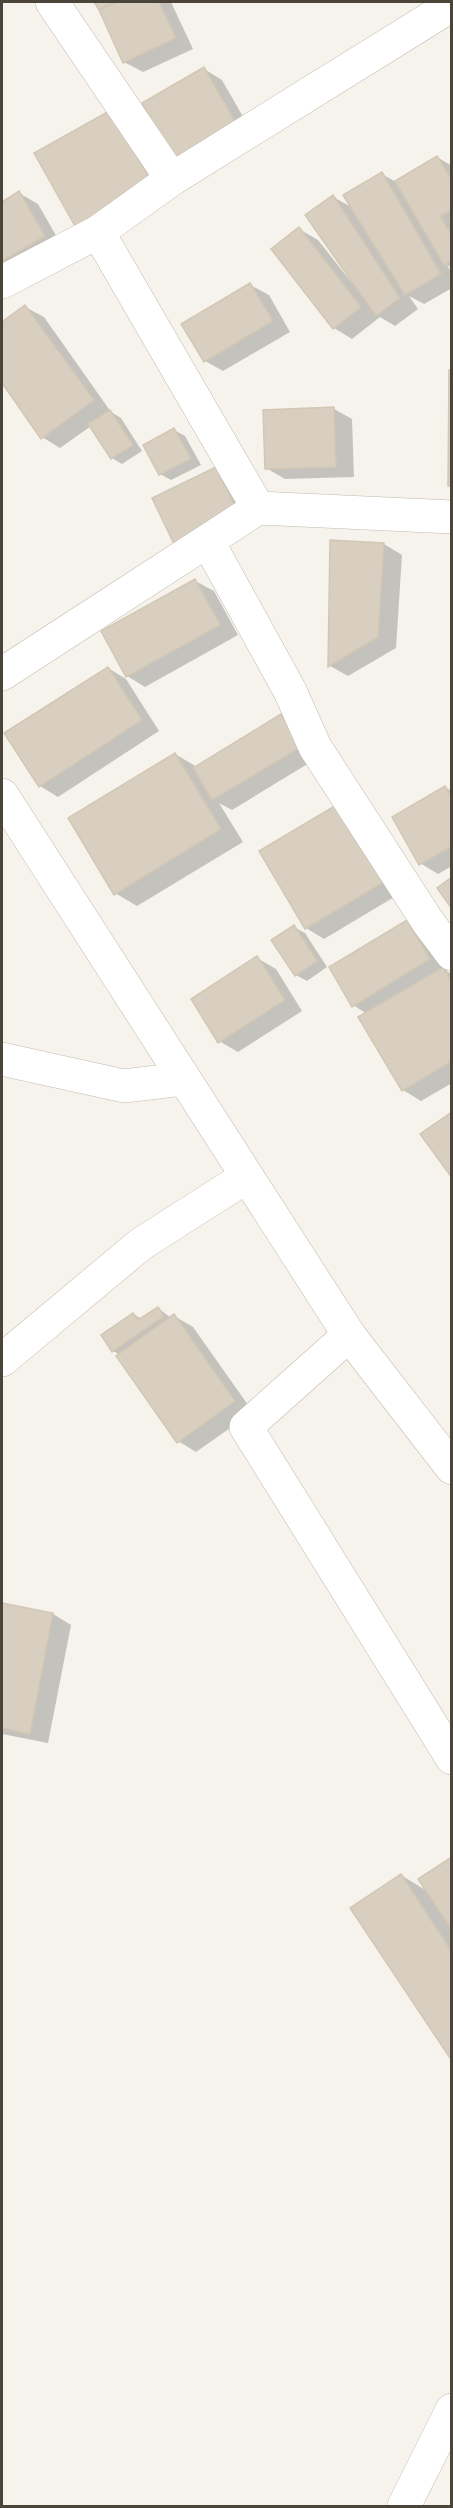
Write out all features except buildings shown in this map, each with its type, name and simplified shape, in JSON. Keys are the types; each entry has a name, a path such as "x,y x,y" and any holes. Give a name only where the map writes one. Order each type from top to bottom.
{"street":[{"path":"52,2 172,179"},
{"path":"2,282 98,232 172,179 452,4"},
{"path":"98,232 258,508"},
{"path":"2,674 258,508 452,517"},
{"path":"208,542 290,691 315,747 428,922 452,954"},
{"path":"2,795 349,1335 452,1468"},
{"path":"2,1059 124,1086 183,1079"},
{"path":"2,1360 141,1244 246,1177"},
{"path":"349,1335 246,1427 452,1758"},
{"path":"404,2506 452,2410"}]}
